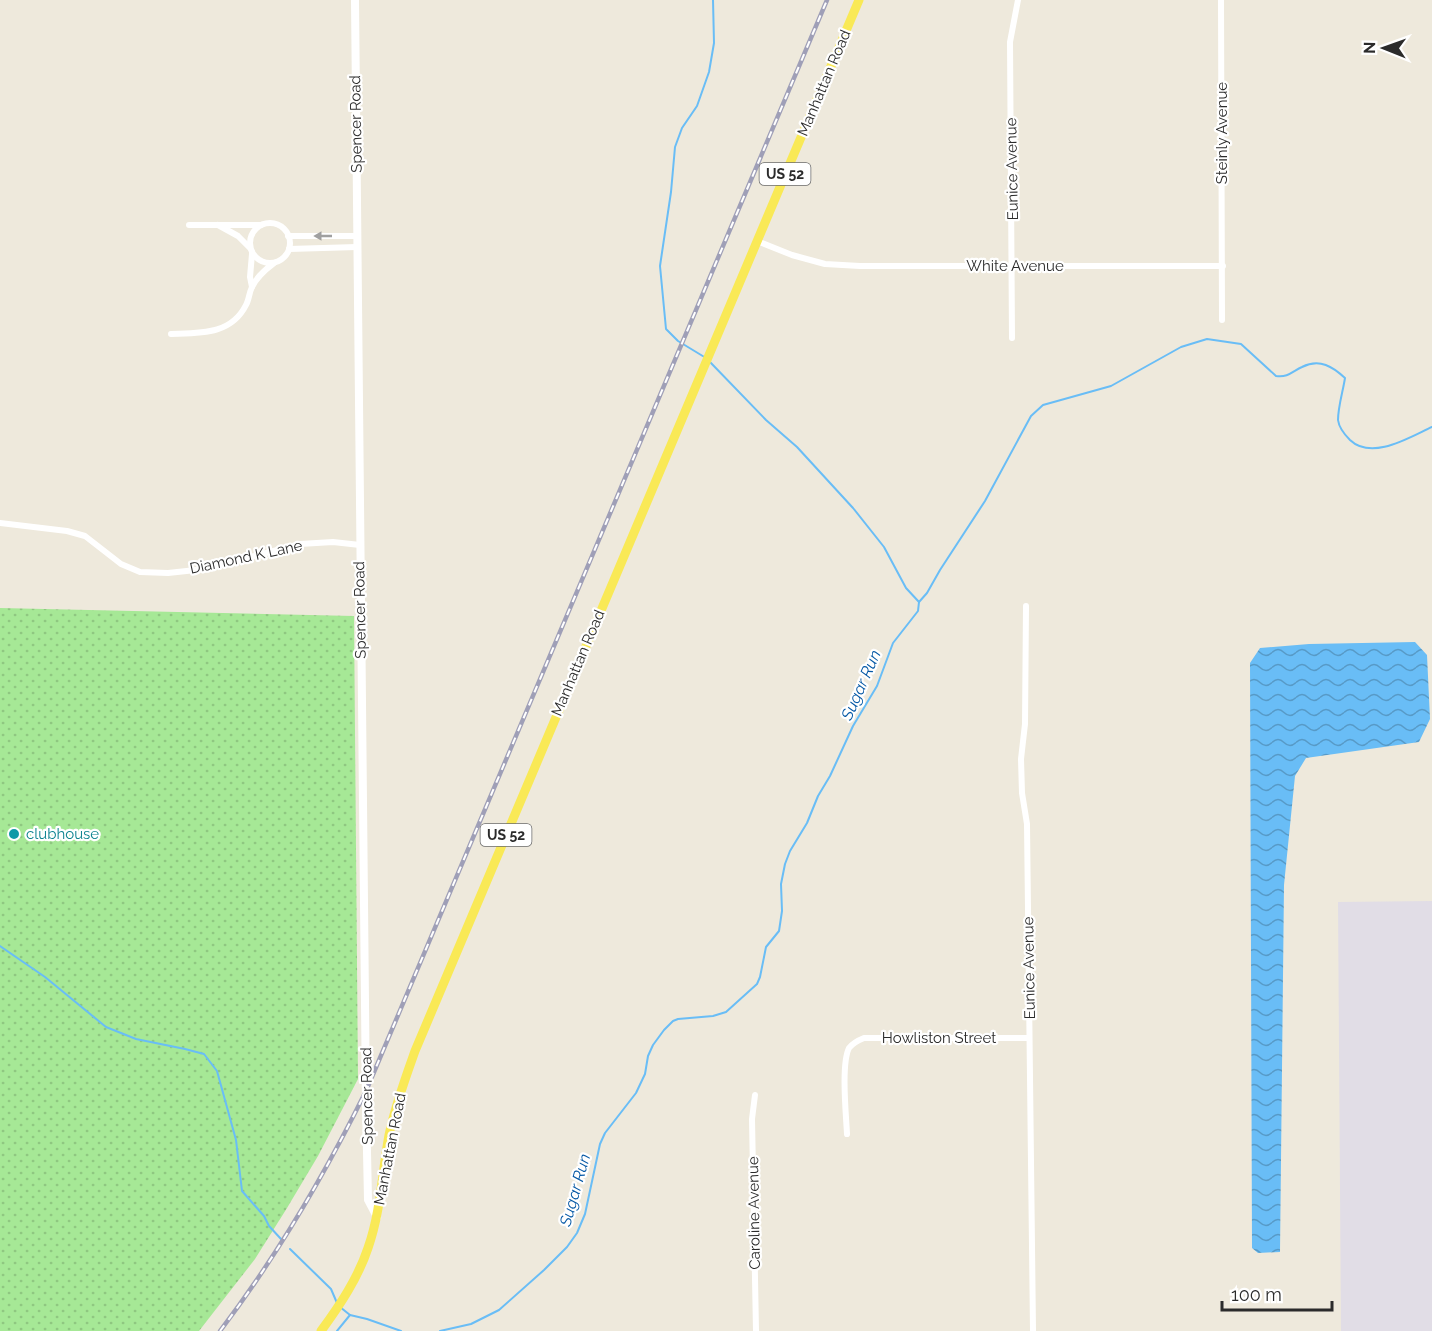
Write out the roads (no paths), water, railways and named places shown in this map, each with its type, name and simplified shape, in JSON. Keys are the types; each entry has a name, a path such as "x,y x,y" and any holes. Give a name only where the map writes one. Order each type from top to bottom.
{"main road":[{"name":"Manhattan Road","path":"321,1331 342,1302 365,1256 377,1217 389,1135 399,1094 415,1051 859,0"}],"street":[{"name":"Spencer Road","path":"354,0 368,1200 377,1217"},
{"name":"Eunice Avenue","path":"1012,338 1010,42 1018,0"},
{"name":"Steinly Avenue","path":"1221,0 1223,266"},
{"path":"171,333 206,333 229,325 245,307 252,287 274,263 285,257 289,249 288,236 282,227 276,224 189,225"},
{"path":"217,225 238,236 262,262 274,263"},
{"path":"252,287 250,277 252,234 262,225"},
{"path":"288,236 357,236"},
{"name":"White Avenue","path":"757,241 792,255 825,264 860,267 1223,266"},
{"path":"289,249 357,247"},
{"path":"1222,320 1223,266"},
{"name":"Diamond K Lane","path":"0,523 67,531 85,536 121,564 140,572 168,573 205,569 300,544 333,542 360,545"},
{"name":"Eunice Avenue","path":"1026,606 1025,724 1021,759 1022,793 1027,824 1033,1331"},
{"name":"Howliston Street","path":"847,1134 846,1064 851,1046 864,1038 1029,1038"},
{"name":"Caroline Avenue","path":"755,1095 752,1119 756,1331"}],"water":[{"path":"1415,642 1427,655 1430,719 1419,742 1306,758 1295,776 1284,885 1280,1252 1258,1253 1252,1248 1250,663 1260,648 1309,644"}],"waterway":[{"path":"706,358 678,341 666,329 660,266 675,147 682,128 697,106 709,72 714,43 713,0"},
{"name":"Sugar Run","path":"440,1331 471,1324 499,1310 567,1247 577,1233 585,1214 600,1144 605,1133 636,1093 645,1074 648,1056 664,1030 678,1019 713,1016 726,1012 757,984 766,947 779,931 782,911 781,884 790,851 807,823 853,726 877,686 893,643 918,611 919,602 985,501 1031,416 1043,405 1111,386 1181,347 1207,339 1241,344 1276,376 1287,375 1315,363 1336,370 1345,378 1338,420 1346,436 1359,446 1380,448 1432,427"},
{"path":"710,362 766,420 797,447 853,508 884,547 906,588 919,602"},
{"path":"0,946 45,977 106,1027 136,1039 204,1054 217,1071 236,1140 242,1191 281,1239"},
{"path":"290,1249 331,1289 337,1303"},
{"path":"340,1307 350,1315"},
{"name":"Sugar Run","path":"350,1315 401,1331"},
{"name":"Sugar Run","path":"337,1331 350,1315"}],"railway":[{"path":"220,1331 261,1274 299,1215 366,1091 827,0"}],"place":[{"name":"clubhouse","path":"14,834"}]}
